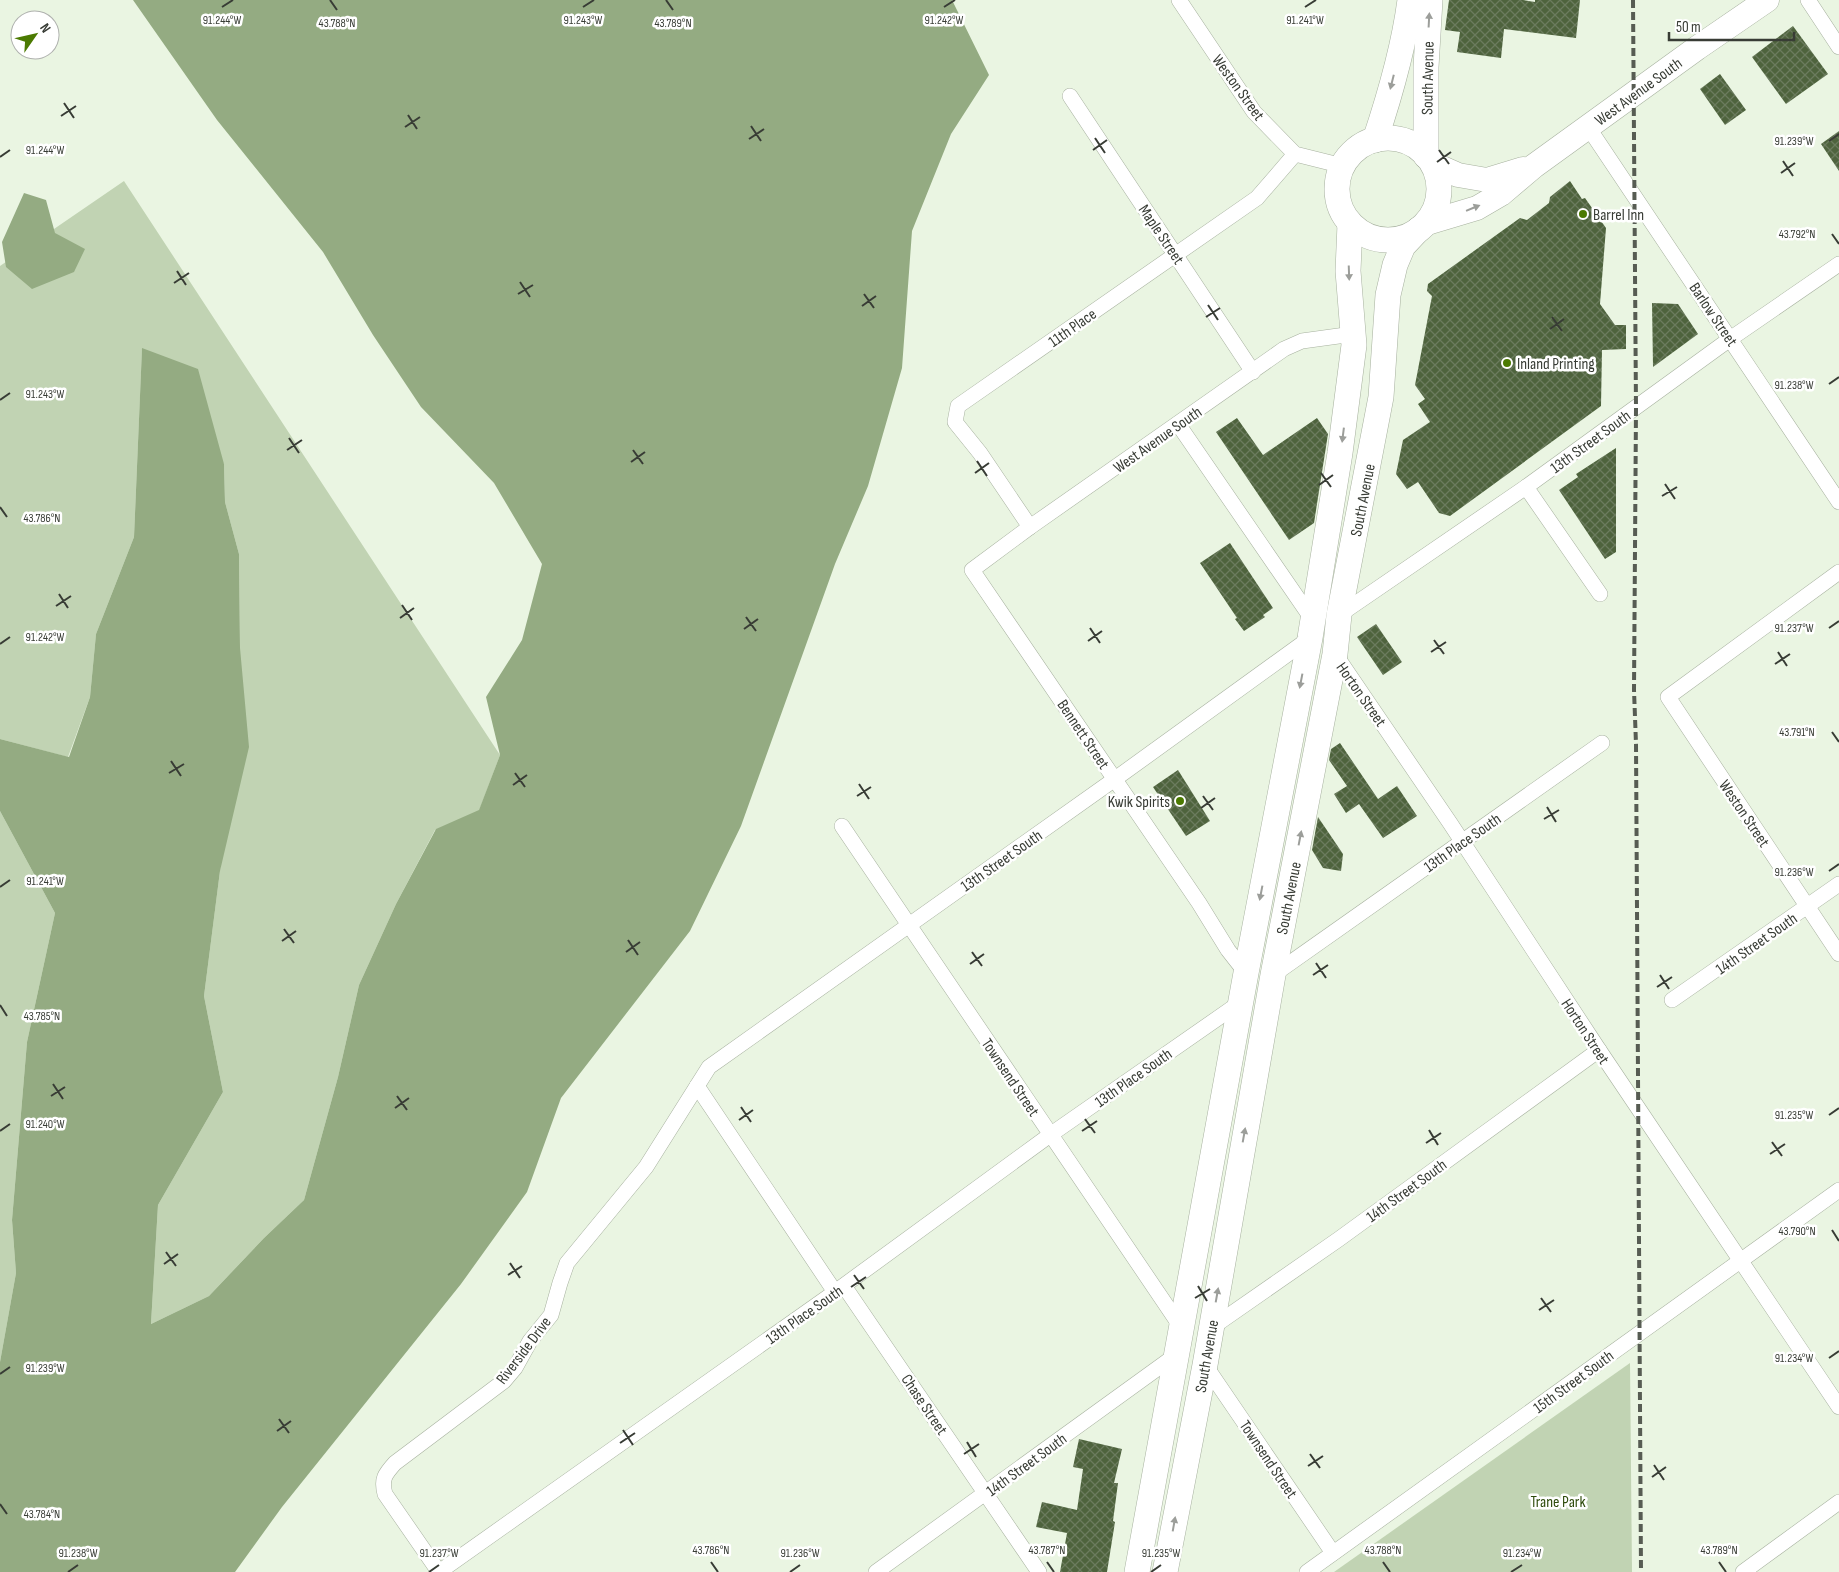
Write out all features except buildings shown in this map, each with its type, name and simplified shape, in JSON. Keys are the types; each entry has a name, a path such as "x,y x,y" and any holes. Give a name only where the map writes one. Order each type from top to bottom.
{"highway":[{"name":"South Avenue","path":"1136,1572 1311,628 1340,453 1354,345 1348,271 1350,224 1339,204 1338,178 1350,155 1360,147 1375,140 1385,112 1398,60 1410,0"},
{"name":"South Avenue","path":"1165,1572 1205,1365 1272,975 1335,654 1339,615 1381,397 1388,295 1400,252 1403,246 1422,227 1436,205 1438,194 1438,184 1430,160 1426,67 1430,0"},
{"path":"1375,140 1403,141 1417,148 1430,160"},
{"path":"1350,224 1363,234 1388,240 1409,236 1422,227"}],"main road":[{"name":"West Avenue South","path":"1422,227 1477,208 1501,194 1534,166 1697,48 1767,0"},
{"name":"West Avenue South","path":"1430,160 1458,175 1487,180 1534,166"}],"street":[{"name":"Weston Street","path":"1179,0 1254,112 1295,154"},
{"path":"1808,0 1839,47"},
{"name":"Maple Street","path":"1070,96 1253,372"},
{"name":"Barlow Street","path":"1588,128 1839,502"},
{"path":"1295,154 1343,166"},
{"name":"11th Place","path":"1030,527 980,453 956,422 958,406 1257,198 1295,154"},
{"name":"13th Street South","path":"1339,615 1526,487 1730,339 1839,264"},
{"name":"West Avenue South","path":"972,570 1030,527 1284,350 1302,341 1353,334"},
{"path":"1178,424 1311,628"},
{"path":"1526,487 1600,594"},
{"name":"Bennett Street","path":"972,570 1115,779 1228,950 1246,973"},
{"name":"Weston Street","path":"1839,572 1668,697 1839,954"},
{"name":"13th Street South","path":"697,1086 709,1067 1115,779 1311,628"},
{"name":"Horton Street","path":"1335,654 1462,841 1599,1050 1839,1407"},
{"name":"13th Place South","path":"1272,975 1602,743"},
{"name":"Townsend Street","path":"842,826 1181,1327"},
{"name":"14th Street South","path":"1672,1000 1839,884"},
{"name":"13th Place South","path":"439,1572 839,1289 1050,1135 1241,1002"},
{"name":"14th Street South","path":"1211,1328 1339,1239 1599,1050"},
{"name":"Chase Street","path":"697,1086 1039,1572"},
{"name":"Riverside Drive","path":"439,1572 385,1494 382,1485 384,1475 395,1464 504,1381 530,1341 551,1315 567,1264 646,1166 697,1086"},
{"name":"15th Street South","path":"1307,1572 1839,1190"},
{"name":"14th Street South","path":"876,1572 1176,1355"},
{"name":"Townsend Street","path":"1205,1365 1333,1553"},
{"path":"1743,1572 1839,1502"}],"green space":[{"path":"124,181 500,755 479,811 435,830 396,904 359,985 338,1077 304,1200 264,1238 209,1296 151,1324 158,1205 223,1092 204,996 220,871 240,648 239,554 225,502 224,464 142,349 134,537 96,634 90,697 68,757 0,739 0,266"},
{"path":"0,811 55,913 27,1042 12,1220 16,1273 0,1362"},
{"name":"Trane Park","path":"1630,1363 1632,1572 1334,1572"}],"shaded area":[{"path":"133,0 952,0 989,75 951,134 912,231 902,368 868,486 835,564 741,826 690,931 561,1098 527,1192 461,1284 282,1507 235,1572 0,1572 0,1362 16,1273 12,1220 27,1042 55,913 0,811 0,739 69,757 90,697 96,634 134,537 142,348 198,369 224,464 225,502 239,554 240,648 249,747 220,871 204,996 223,1092 158,1205 151,1324 209,1296 264,1238 304,1200 338,1077 359,985 396,904 436,829 479,810 500,755 486,697 522,640 542,564 494,483 421,407 373,335 323,252 217,120"},
{"path":"24,193 46,200 55,233 85,249 74,272 32,289 6,267 2,242"}],"railway":[{"path":"1633,0 1636,408 1634,690 1636,744 1641,1572"}],"place":[{"name":"Barrel Inn","path":"1583,214"},
{"name":"Inland Printing","path":"1507,363"},
{"name":"Kwik Spirits","path":"1180,801"}]}
